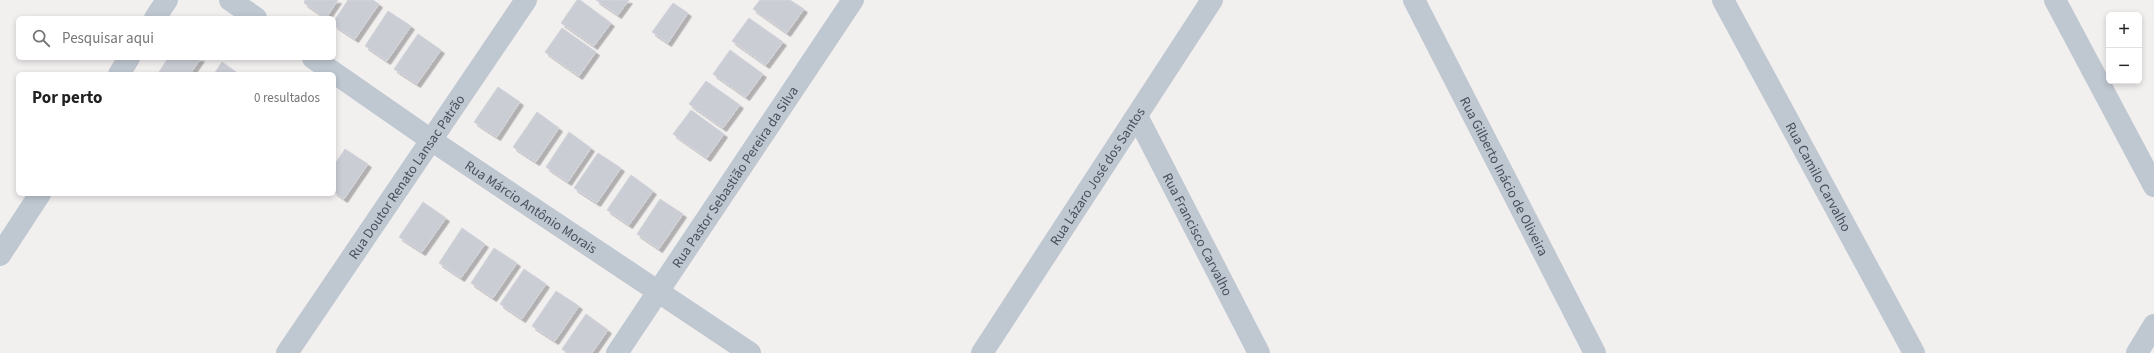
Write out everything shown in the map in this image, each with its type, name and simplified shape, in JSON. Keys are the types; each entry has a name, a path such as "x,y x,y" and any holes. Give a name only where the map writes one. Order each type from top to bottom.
{"street":[{"path":"156,16 167,0"},
{"path":"230,0 253,16"},
{"name":"Rua Doutor Renato Lansac Patrão","path":"287,353 526,0"},
{"name":"Rua Pastor Sebastião Pereira da Silva","path":"617,353 853,0"},
{"name":"Rua Lázaro José dos Santos","path":"982,353 1212,0"},
{"name":"Rua Gilberto Inácio de Oliveira","path":"1414,0 1595,353"},
{"name":"Rua Camilo Carvalho","path":"1724,0 1914,353"},
{"path":"2055,0 2154,186"},
{"path":"120,72 128,60"},
{"name":"Rua Márcio Antônio Morais","path":"316,60 333,72"},
{"name":"Rua Márcio Antônio Morais","path":"336,74 431,140 750,353"},
{"name":"Rua Francisco Carvalho","path":"1137,116 1259,353"},
{"path":"0,255 39,196"},
{"path":"2137,353 2154,326"}],"building":[{"path":"305,0 338,0 327,16 323,16 304,3"},
{"path":"348,0 373,0 379,4 355,39 336,26 336,18"},
{"path":"577,0 580,0 611,23 594,46 561,23"},
{"path":"596,0 629,0 618,15"},
{"path":"760,0 790,0 804,9 787,33 753,9"},
{"path":"673,3 688,13 668,43 652,32"},
{"path":"388,11 411,26 387,61 365,46"},
{"path":"749,18 783,42 766,65 732,41"},
{"path":"562,28 596,52 579,76 545,52"},
{"path":"418,34 441,50 417,84 394,69"},
{"path":"730,50 763,74 746,97 713,74"},
{"path":"167,60 200,60 191,72 159,72"},
{"path":"222,62 236,72 215,72"},
{"path":"706,81 740,105 723,128 689,104"},
{"path":"498,87 520,102 497,137 474,122"},
{"path":"691,110 724,134 707,158 673,134"},
{"path":"537,112 559,128 536,162 513,147"},
{"path":"569,132 591,148 568,182 546,167"},
{"path":"345,149 368,164 344,199 336,193 336,162"},
{"path":"598,153 621,168 597,203 574,188"},
{"path":"631,175 653,191 629,225 607,210"},
{"path":"660,199 683,214 659,249 637,234"},
{"path":"423,202 446,218 422,252 399,237"},
{"path":"462,228 485,244 461,278 439,263"},
{"path":"494,248 517,263 493,298 471,283"},
{"path":"524,269 546,284 522,319 500,304"},
{"path":"556,291 579,306 555,341 532,326"},
{"path":"586,314 608,330 592,353 567,353 562,349"}]}
